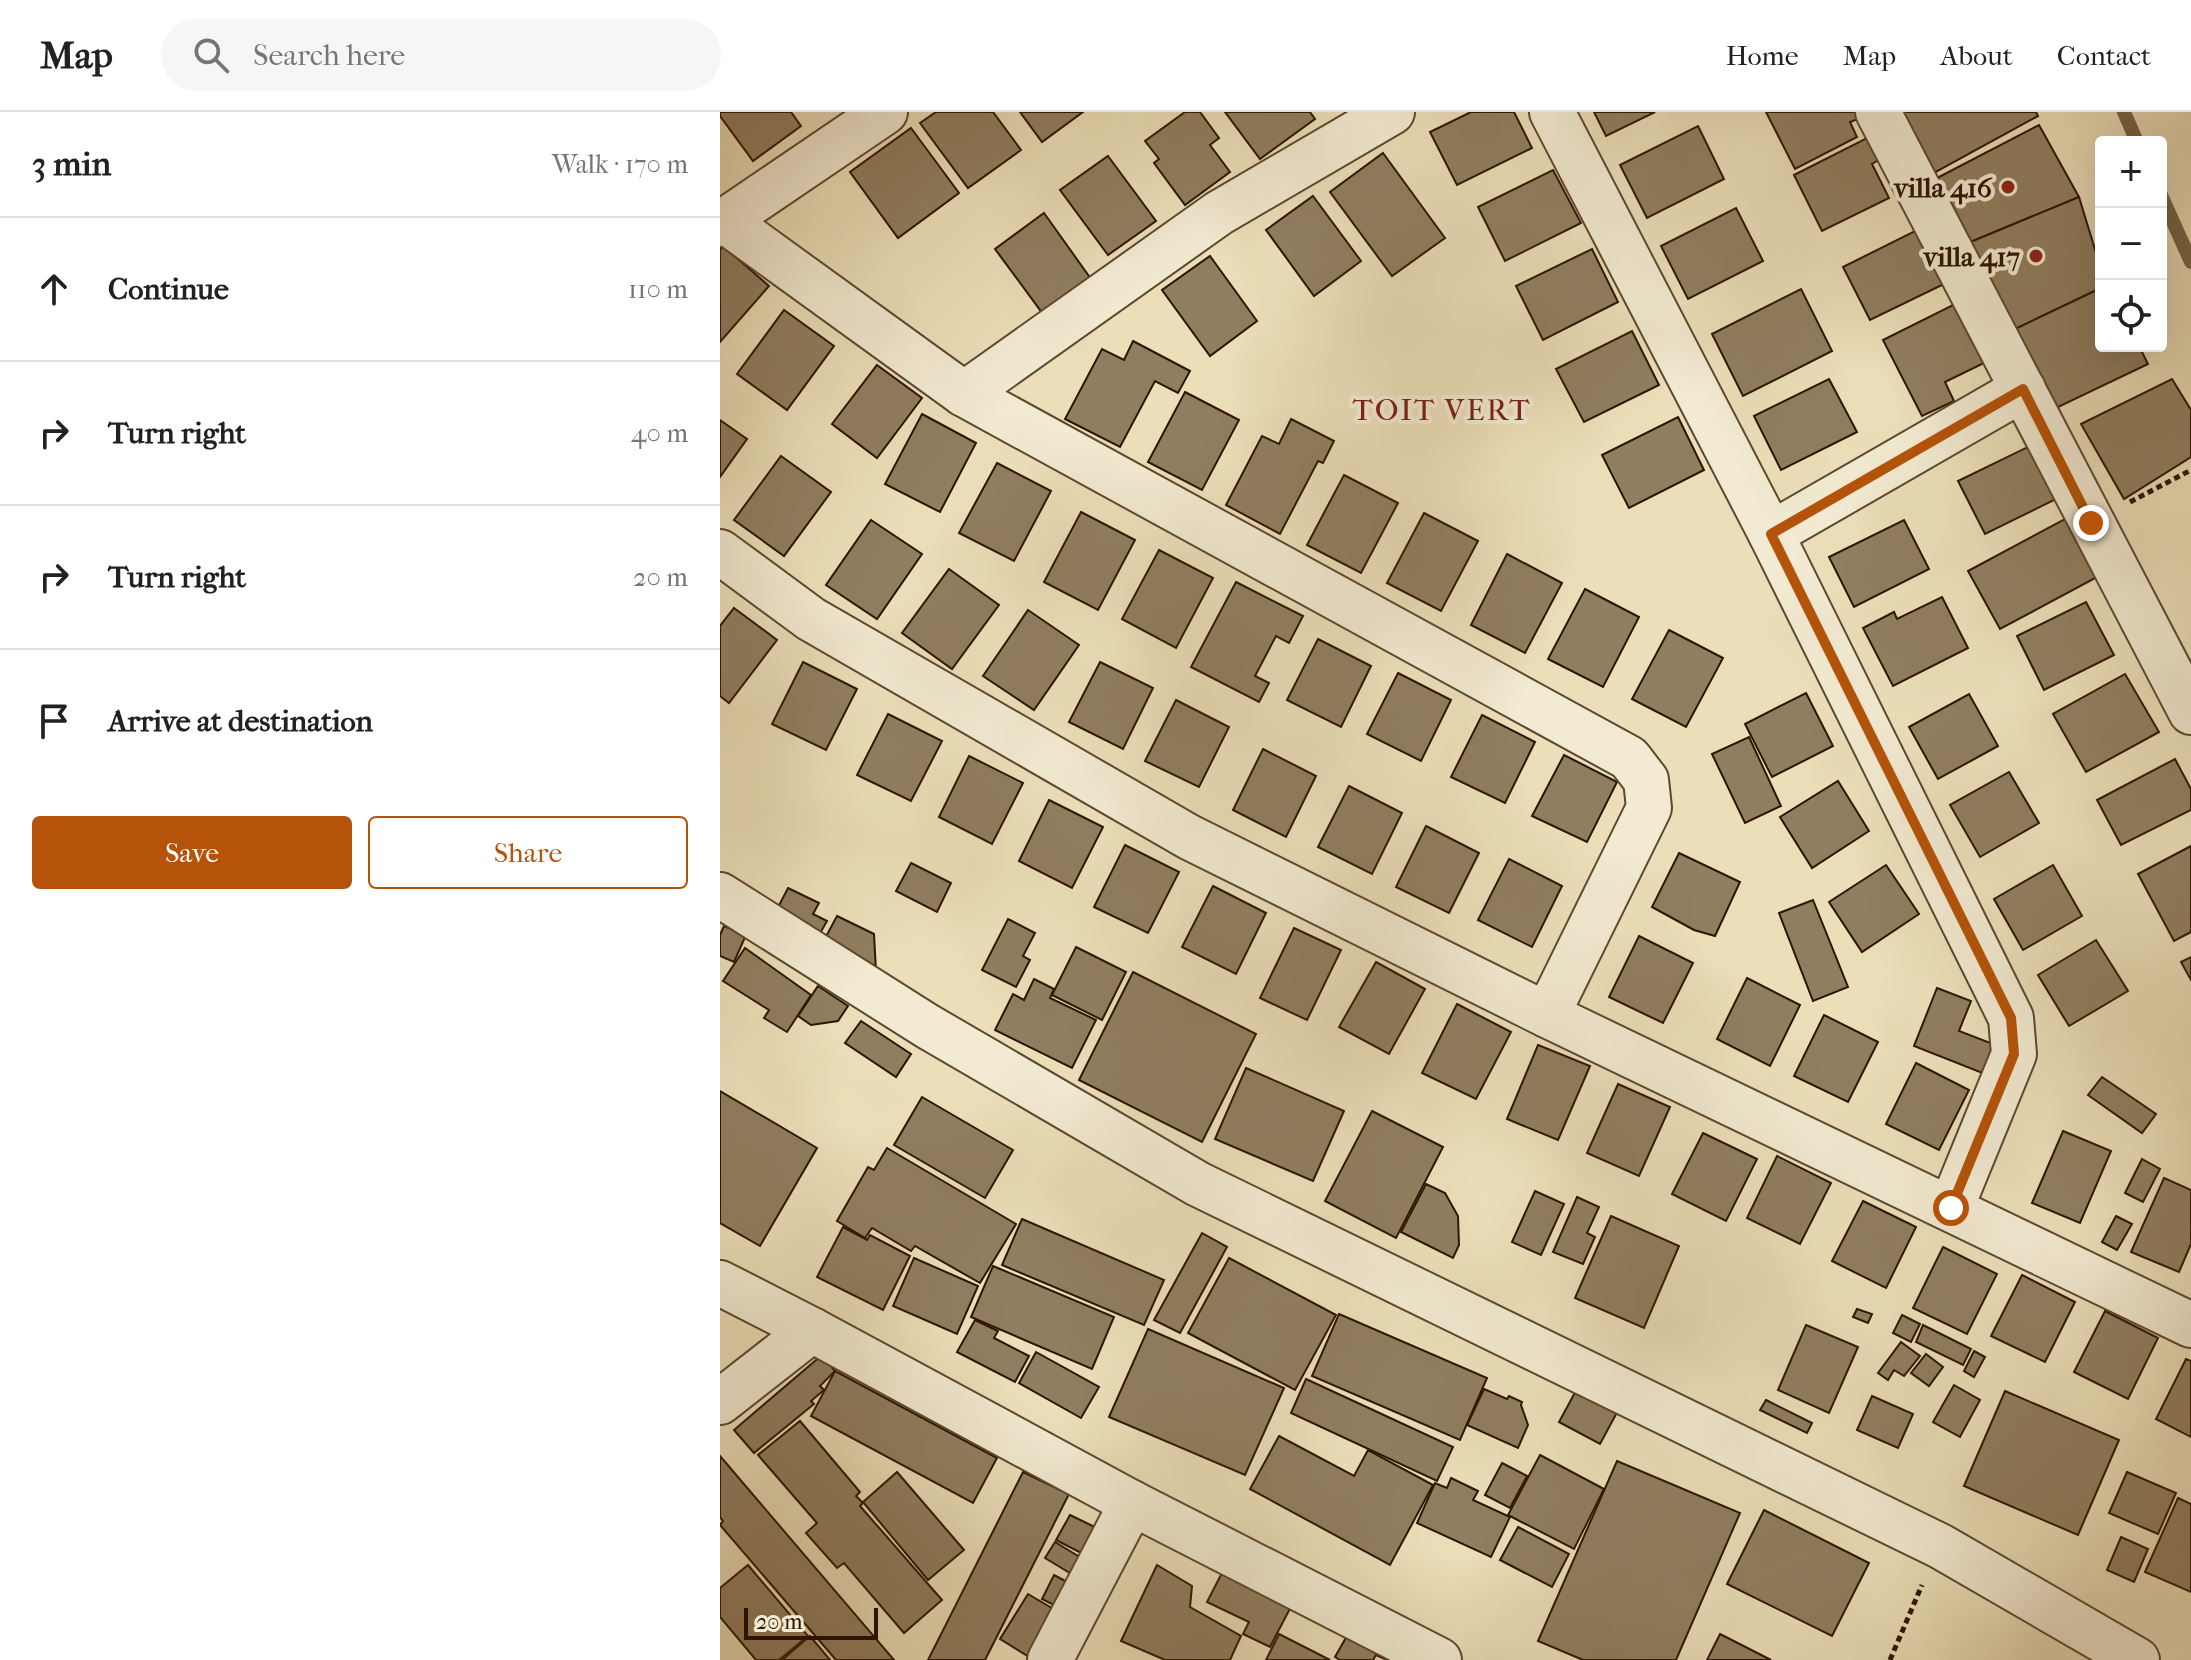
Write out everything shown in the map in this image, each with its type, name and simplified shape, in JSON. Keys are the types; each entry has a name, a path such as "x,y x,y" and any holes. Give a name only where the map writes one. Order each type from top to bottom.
{"street":[{"path":"885,112 722,222 964,394 1629,758 1646,780 1649,808 1547,1015"},
{"path":"964,394 1219,213 1392,112"},
{"path":"1552,112 1771,534 2011,1018 2014,1054 1951,1208"},
{"path":"1878,112 2191,712"},
{"path":"1771,534 2023,389"},
{"path":"720,552 811,619 1189,837 1547,1015 2191,1325"},
{"path":"720,895 927,1026 1198,1184 1939,1547 2137,1660"},
{"path":"720,1283 1132,1503 1439,1660"},
{"path":"720,1402 812,1330"},
{"path":"1050,1660 1132,1503"}],"path":[{"path":"2091,523 2191,470"},
{"path":"1890,1660 1939,1547"}],"building":[{"path":"720,112 791,112 801,126 753,161"},
{"path":"936,112 993,112 1021,150 968,188 920,123"},
{"path":"1020,112 1083,112 1042,142"},
{"path":"1185,112 1200,112 1219,138 1210,145 1230,172 1185,205 1154,163 1159,159 1145,141"},
{"path":"1225,112 1310,112 1315,119 1260,159"},
{"path":"1471,112 1514,112 1532,148 1457,185 1430,132"},
{"path":"1594,112 1655,112 1606,136"},
{"path":"1766,112 1860,112 1863,117 1850,122 1857,137 1795,169"},
{"path":"1903,112 2036,112 2038,116 1934,173"},
{"name":"villa 416","path":"2039,125 2079,197 1968,243 1937,178"},
{"path":"1698,126 1724,179 1647,218 1620,165"},
{"path":"911,128 959,193 898,238 850,172"},
{"path":"1869,137 1880,159 1872,164 1889,198 1822,231 1794,175"},
{"path":"1383,153 1445,238 1392,276 1330,192"},
{"path":"1108,156 1156,221 1108,255 1060,190"},
{"path":"1553,170 1581,223 1505,261 1478,207"},
{"path":"1313,196 1361,261 1314,296 1266,230"},
{"name":"villa 417","path":"2079,197 2095,249 2095,291 2011,331 1968,243"},
{"path":"1736,208 1763,261 1688,299 1661,246"},
{"path":"1044,213 1091,279 1043,314 995,249"},
{"path":"1919,229 1946,283 1870,320 1843,267"},
{"path":"723,246 769,286 720,342 720,250"},
{"path":"1592,249 1618,302 1543,340 1516,286"},
{"path":"1210,256 1257,321 1210,356 1162,290"},
{"path":"1801,289 1832,351 1743,396 1712,334"},
{"path":"2095,291 2095,352 2142,352 2148,364 2054,409 2011,331"},
{"path":"1959,302 1988,361 1945,382 1954,401 1922,416 1883,340"},
{"path":"784,310 834,346 787,410 737,374"},
{"path":"1632,331 1659,385 1584,422 1556,369"},
{"path":"1133,341 1190,371 1178,393 1155,381 1120,447 1065,419 1102,349 1124,360"},
{"path":"877,365 922,398 877,458 832,424"},
{"path":"1829,379 1857,432 1781,470 1754,416"},
{"path":"2172,379 2191,410 2191,457 2124,499 2081,424"},
{"path":"1185,392 1239,420 1202,490 1148,462"},
{"path":"922,414 976,443 940,512 885,484"},
{"path":"1678,417 1704,470 1629,508 1602,455"},
{"path":"1291,419 1334,441 1323,463 1318,461 1280,534 1226,505 1262,436 1279,444"},
{"path":"720,420 747,439 720,477"},
{"path":"2034,444 2060,497 1985,534 1958,481"},
{"path":"781,456 831,492 784,556 734,520"},
{"path":"997,463 1051,491 1014,561 959,533"},
{"path":"1344,475 1398,503 1361,573 1307,545"},
{"path":"1081,512 1135,540 1098,610 1044,582"},
{"path":"1424,513 1478,541 1441,611 1387,583"},
{"path":"2065,519 2097,577 2000,629 1968,571"},
{"path":"871,520 922,554 877,619 826,585"},
{"path":"1904,520 1929,569 1854,607 1829,557"},
{"path":"1159,550 1213,578 1176,648 1122,619"},
{"path":"1507,554 1562,583 1525,653 1471,625"},
{"path":"949,569 999,605 952,669 902,633"},
{"path":"1236,582 1303,616 1289,643 1276,636 1255,676 1269,683 1259,702 1191,667"},
{"path":"1585,589 1639,617 1603,687 1548,659"},
{"path":"1942,597 1968,648 1893,686 1863,628 1894,612 1897,619"},
{"path":"2086,602 2114,655 2044,690 2017,636"},
{"path":"734,608 777,640 729,703 720,696 720,626"},
{"path":"1028,610 1079,645 1034,710 983,676"},
{"path":"1669,630 1723,658 1686,727 1632,699"},
{"path":"1318,639 1371,666 1341,727 1287,700"},
{"path":"803,662 857,689 826,750 772,724"},
{"path":"1100,662 1153,688 1123,749 1069,722"},
{"path":"1398,673 1451,700 1421,761 1367,734"},
{"path":"2125,674 2159,732 2086,772 2053,714"},
{"path":"1806,693 1833,746 1772,777 1745,724"},
{"path":"1969,694 1998,746 1938,779 1909,727"},
{"path":"1176,700 1229,727 1199,787 1145,761"},
{"path":"888,714 942,741 911,801 857,775"},
{"path":"1482,715 1535,742 1505,803 1451,777"},
{"path":"1749,737 1781,806 1745,823 1712,754"},
{"path":"1263,749 1316,776 1286,837 1233,810"},
{"path":"1564,755 1617,782 1587,842 1532,816"},
{"path":"969,756 1023,783 992,844 939,817"},
{"path":"2175,759 2191,789 2191,810 2121,845 2097,800"},
{"path":"2009,772 2039,823 1980,857 1950,805"},
{"path":"1838,781 1869,831 1812,868 1780,817"},
{"path":"1349,786 1402,813 1372,874 1318,847"},
{"path":"1049,800 1103,827 1072,888 1019,861"},
{"path":"1426,826 1479,853 1449,913 1396,887"},
{"path":"1125,845 1179,872 1148,933 1094,907"},
{"path":"2191,846 2191,932 2174,941 2138,874"},
{"path":"1679,853 1740,882 1715,936 1694,930 1652,907"},
{"path":"1509,859 1562,886 1532,947 1478,920"},
{"path":"911,863 951,883 937,912 896,891"},
{"path":"1886,865 1919,914 1862,952 1829,902"},
{"path":"2053,865 2082,916 2023,950 1994,899"},
{"path":"1213,886 1266,913 1236,974 1182,947"},
{"path":"788,888 819,903 813,914 827,921 818,937 774,915"},
{"path":"1813,900 1848,987 1813,1001 1779,913"},
{"path":"837,916 874,934 876,972 822,944"},
{"path":"1008,919 1035,933 1023,956 1030,960 1016,987 982,970"},
{"path":"724,926 746,935 734,962 720,956 720,935"},
{"path":"1294,928 1341,950 1307,1020 1260,998"},
{"path":"1639,936 1693,963 1663,1023 1609,997"},
{"path":"2096,940 2128,991 2069,1026 2038,975"},
{"path":"1076,947 1126,972 1102,1020 1052,995"},
{"path":"745,948 811,995 787,1032 764,1018 769,1010 723,981"},
{"path":"2191,957 2191,980 2181,962"},
{"path":"1376,962 1425,989 1389,1054 1339,1027"},
{"path":"1133,972 1256,1034 1202,1142 1079,1080"},
{"path":"1747,978 1800,1005 1770,1066 1717,1039"},
{"path":"1034,979 1054,989 1050,998 1096,1020 1072,1068 995,1030 1013,994 1024,1000"},
{"path":"818,986 848,1006 838,1021 811,1025 798,1016"},
{"path":"1937,988 1971,1001 1959,1031 2006,1049 1995,1078 1914,1046"},
{"path":"1457,1004 1511,1032 1476,1099 1422,1073"},
{"path":"1824,1015 1878,1042 1848,1102 1794,1076"},
{"path":"861,1021 911,1054 896,1077 845,1043"},
{"path":"1538,1045 1590,1066 1558,1140 1507,1119"},
{"path":"1916,1063 1969,1090 1939,1150 1886,1124"},
{"path":"1246,1068 1344,1111 1313,1181 1215,1139"},
{"path":"2102,1077 2156,1114 2142,1133 2088,1095"},
{"path":"1618,1084 1670,1107 1639,1176 1587,1153"},
{"path":"720,1091 817,1148 760,1246 720,1223"},
{"path":"922,1097 1013,1150 985,1198 894,1145"},
{"path":"1372,1111 1443,1147 1396,1238 1325,1201"},
{"path":"2063,1131 2111,1151 2080,1223 2032,1203"},
{"path":"1703,1133 1757,1159 1726,1221 1672,1194"},
{"path":"887,1148 1016,1224 980,1283 915,1246 911,1251 872,1228 865,1238 837,1221 868,1167 874,1170"},
{"path":"1777,1156 1831,1183 1800,1244 1747,1218"},
{"path":"2142,1159 2160,1169 2143,1202 2125,1193"},
{"path":"2164,1178 2191,1190 2191,1244 2179,1272 2131,1252"},
{"path":"1426,1184 1445,1193 1458,1216 1459,1245 1453,1258 1401,1232"},
{"path":"1535,1191 1564,1204 1541,1255 1512,1242"},
{"path":"1577,1197 1599,1207 1587,1233 1595,1237 1583,1264 1553,1252"},
{"path":"1863,1201 1916,1227 1886,1288 1832,1261"},
{"path":"1611,1216 1679,1246 1644,1328 1575,1298"},
{"path":"2116,1216 2132,1224 2117,1250 2102,1242"},
{"path":"1022,1219 1164,1280 1144,1325 1002,1265"},
{"path":"843,1227 867,1240 870,1235 910,1256 883,1310 817,1277"},
{"path":"1202,1233 1227,1247 1180,1333 1154,1320"},
{"path":"1943,1247 1997,1274 1967,1334 1913,1308"},
{"path":"914,1258 978,1286 957,1334 893,1306"},
{"path":"1229,1258 1336,1315 1295,1390 1188,1333"},
{"path":"993,1266 1114,1317 1092,1369 971,1317"},
{"path":"2022,1275 2075,1302 2045,1362 1991,1336"},
{"path":"1857,1309 1872,1314 1868,1323 1853,1317"},
{"path":"2105,1311 2158,1338 2128,1399 2074,1372"},
{"path":"1339,1314 1487,1378 1460,1440 1312,1376"},
{"path":"1902,1315 1920,1324 1911,1342 1893,1333"},
{"path":"975,1320 998,1331 994,1338 1029,1356 1015,1382 957,1352"},
{"path":"1806,1325 1858,1347 1829,1413 1778,1390"},
{"path":"1923,1325 1971,1349 1963,1365 1916,1342"},
{"path":"1148,1329 1284,1388 1245,1475 1109,1417"},
{"path":"1901,1342 1920,1356 1904,1376 1894,1370 1888,1380 1878,1373"},
{"path":"1974,1351 1985,1357 1974,1377 1964,1371"},
{"path":"1036,1352 1099,1387 1081,1418 1019,1383"},
{"path":"1926,1354 1943,1367 1929,1386 1911,1373"},
{"path":"822,1355 835,1371 820,1386 824,1390 811,1401 814,1404 754,1453 734,1430"},
{"path":"2186,1359 2191,1361 2191,1437 2156,1419"},
{"path":"835,1371 997,1458 973,1503 811,1416"},
{"path":"1306,1379 1453,1447 1437,1481 1291,1413"},
{"path":"1579,1385 1620,1407 1600,1444 1559,1422"},
{"path":"1954,1385 1980,1400 1960,1437 1933,1422"},
{"path":"1484,1389 1522,1402 1528,1425 1518,1448 1467,1425"},
{"path":"2005,1391 2119,1440 2078,1535 1964,1486"},
{"path":"1872,1396 1913,1414 1898,1448 1857,1430"},
{"path":"1766,1400 1812,1423 1807,1433 1760,1410"},
{"path":"800,1421 860,1492 856,1496 863,1503 860,1506 942,1600 904,1633 844,1563 837,1568 806,1533 817,1523 758,1455"},
{"path":"1279,1436 1354,1476 1368,1450 1433,1485 1390,1565 1250,1489"},
{"path":"1540,1455 1604,1489 1574,1549 1508,1515"},
{"path":"720,1456 894,1660 836,1660 720,1525 723,1521 720,1517"},
{"path":"1617,1461 1740,1513 1676,1660 1583,1660 1538,1641"},
{"path":"1502,1463 1527,1476 1510,1508 1485,1495"},
{"path":"897,1472 964,1550 928,1580 863,1502"},
{"path":"1023,1472 1069,1494 985,1660 928,1660"},
{"path":"2127,1472 2176,1493 2158,1534 2109,1513"},
{"path":"1451,1478 1478,1491 1473,1500 1510,1517 1491,1557 1417,1523 1435,1483 1447,1488"},
{"path":"2178,1498 2191,1504 2191,1592 2145,1572"},
{"path":"1764,1510 1869,1563 1832,1636 1727,1584"},
{"path":"1070,1515 1099,1529 1085,1555 1056,1540"},
{"path":"1518,1527 1569,1554 1552,1587 1500,1560"},
{"path":"2121,1537 2148,1549 2134,1582 2107,1570"},
{"path":"1055,1542 1088,1562 1078,1578 1045,1558"},
{"path":"748,1565 808,1636 779,1660 756,1660 720,1617 720,1588"},
{"path":"1157,1565 1192,1586 1190,1607 1241,1636 1230,1660 1165,1660 1121,1641"},
{"path":"1226,1565 1295,1599 1270,1647 1243,1634 1249,1622 1207,1602"},
{"path":"1054,1575 1080,1589 1068,1612 1042,1599"},
{"path":"1028,1594 1062,1614 1034,1660 1000,1639"},
{"path":"1356,1620 1396,1644 1387,1660 1376,1655 1373,1660 1340,1660 1335,1657"},
{"path":"1279,1634 1330,1660 1266,1660"},
{"path":"1720,1634 1771,1660 1707,1660"},
{"path":"810,1636 830,1660 782,1660"}],"waterway":[{"path":"2124,112 2134,136"},
{"path":"2167,208 2191,262"}],"place":[{"name":"villa 416","path":"2008,187"},
{"name":"villa 417","path":"2036,256"}],"district":[{"name":"TOIT VERT","path":"1442,410"}],"route":[{"path":"1951,1208 2014,1054 2011,1018 1771,534 2023,389 2091,523"}]}
